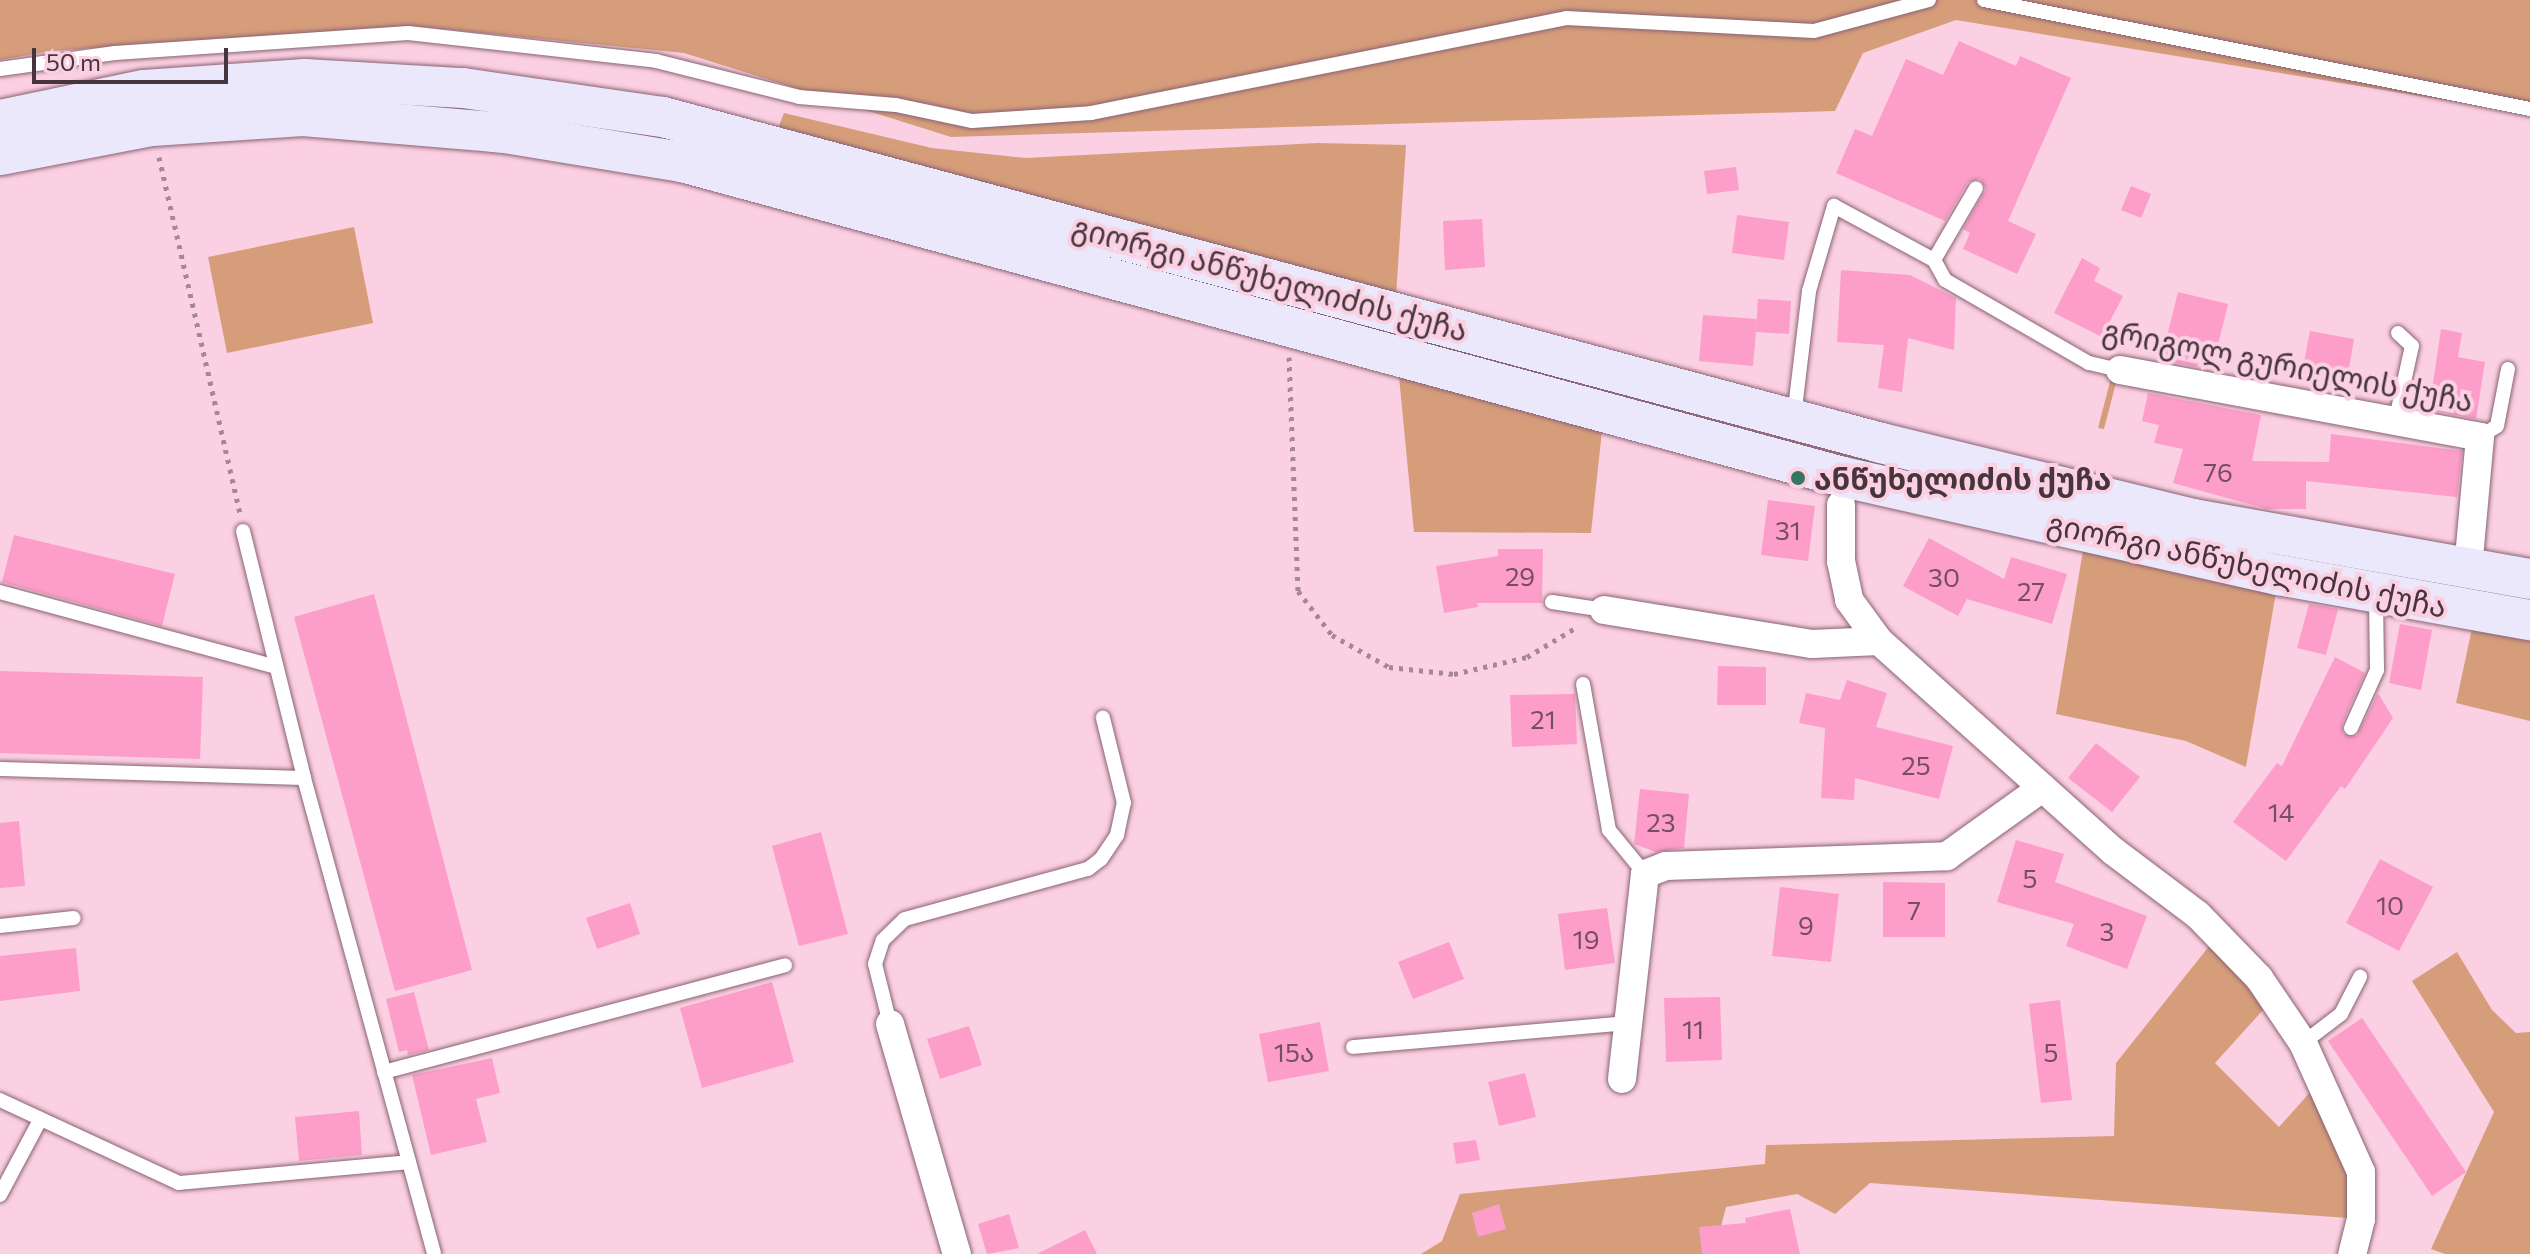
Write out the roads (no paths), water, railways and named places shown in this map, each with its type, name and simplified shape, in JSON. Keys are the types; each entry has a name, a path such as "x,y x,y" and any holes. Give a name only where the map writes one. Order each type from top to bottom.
{"main road":[{"name":"გიორგი ანწუხელიძის ქუჩა","path":"0,120 144,90 305,79 463,88 663,117 1794,420 2193,519 2530,579"},
{"name":"გიორგი ანწუხელიძის ქუჩა","path":"0,155 152,126 303,116 505,133 682,162 1843,477 2376,593 2530,620"}],"street":[{"name":"გრიგოლ გურიელის ქუჩა","path":"2120,370 2480,437 2468,568"},
{"path":"1841,505 1841,561 1849,600 1879,641 2042,788 2198,915 2259,978 2303,1043 2361,1172 2361,1219 2352,1254"},
{"path":"1604,610 1812,644 1879,641"},
{"path":"1622,1079 1645,874 1666,866 1947,856 2042,788"},
{"path":"890,1024 957,1254"}],"lane":[{"path":"0,69 115,53 408,33 656,61 799,97 896,105 972,121 1091,113 1566,18 1814,31 1929,0"},
{"path":"1984,0 2530,109"},
{"path":"1934,260 1976,188"},
{"name":"გრიგოლ გურიელის ქუჩა","path":"1794,420 1809,291 1834,206 1934,260 1945,280 2089,363 2120,370"},
{"path":"2395,423 2412,346 2398,333"},
{"path":"2480,437 2497,426 2508,369"},
{"path":"243,531 304,778 434,1254"},
{"path":"0,592 276,667"},
{"path":"2351,728 2377,670 2376,593"},
{"path":"1552,602 1604,610"},
{"path":"1583,684 1609,830 1645,874"},
{"path":"890,1024 875,964 883,940 905,919 1088,869 1101,859 1117,835 1124,803 1103,718"},
{"path":"0,769 304,778"},
{"path":"0,926 74,918"},
{"path":"384,1072 785,965"},
{"path":"2303,1043 2341,1014 2360,977"},
{"path":"1353,1047 1627,1023"},
{"path":"0,1100 39,1122 179,1183 409,1162"},
{"path":"0,1195 39,1122"}],"place":[{"name":"ანწუხელიძის ქუჩა","path":"1798,478"}]}
